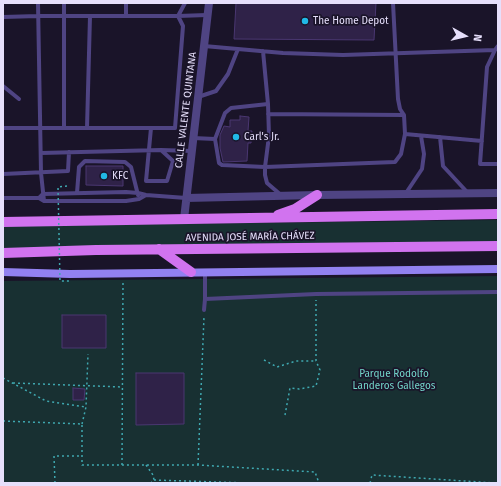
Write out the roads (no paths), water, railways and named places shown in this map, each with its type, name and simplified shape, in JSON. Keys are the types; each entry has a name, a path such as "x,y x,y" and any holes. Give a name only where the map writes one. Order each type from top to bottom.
{"main road":[{"path":"266,217 295,209 317,194"},
{"name":"AVENIDA JOSÉ MARÍA CHÁVEZ","path":"3,222 498,214"},
{"name":"AVENIDA JOSÉ MARÍA CHÁVEZ","path":"3,253 96,250 498,246"},
{"path":"159,250 191,272"}],"street":[{"name":"CALLE VALENTE QUINTANA","path":"184,219 209,3"},
{"path":"186,198 317,194 498,193"},
{"path":"3,272 70,274 498,269"}],"lane":[{"path":"38,3 41,173 44,201"},
{"path":"64,3 64,128"},
{"path":"126,3 126,16"},
{"path":"178,16 185,3"},
{"path":"268,104 231,108 225,113 215,139 219,163 222,165 265,167 395,162 402,154 405,134 404,115 400,109 398,99 393,3"},
{"path":"3,17 207,15"},
{"path":"87,128 90,16"},
{"path":"3,128 175,128 183,26 178,16"},
{"path":"204,46 343,55 496,48 487,67 480,164 498,164"},
{"path":"198,97 216,91 228,74 238,49"},
{"path":"263,51 268,104 268,152 265,175 267,183 281,196"},
{"path":"3,86 19,99"},
{"path":"268,114 404,115"},
{"path":"151,128 146,181 168,181 173,161 161,150"},
{"path":"405,134 482,141"},
{"path":"406,193 422,169 424,154 420,136"},
{"path":"440,137 444,166 468,193"},
{"path":"193,138 215,139"},
{"path":"41,153 149,150 192,151"},
{"path":"3,174 68,171 69,152"},
{"path":"77,193 78,167 86,161 125,162 131,167 139,199"},
{"path":"39,198 43,194 138,193 186,198"},
{"path":"3,198 39,198 44,201 126,202 139,199 146,195"},
{"path":"204,272 204,310"},
{"path":"205,299 316,294 498,292"}],"place":[{"name":"The Home Depot","path":"305,21"},
{"name":"Carl's Jr.","path":"236,137"},
{"name":"KFC","path":"104,176"}],"park label":[{"name":"Parque Rodolfo Landeros Gallegos","path":"394,380"}]}
